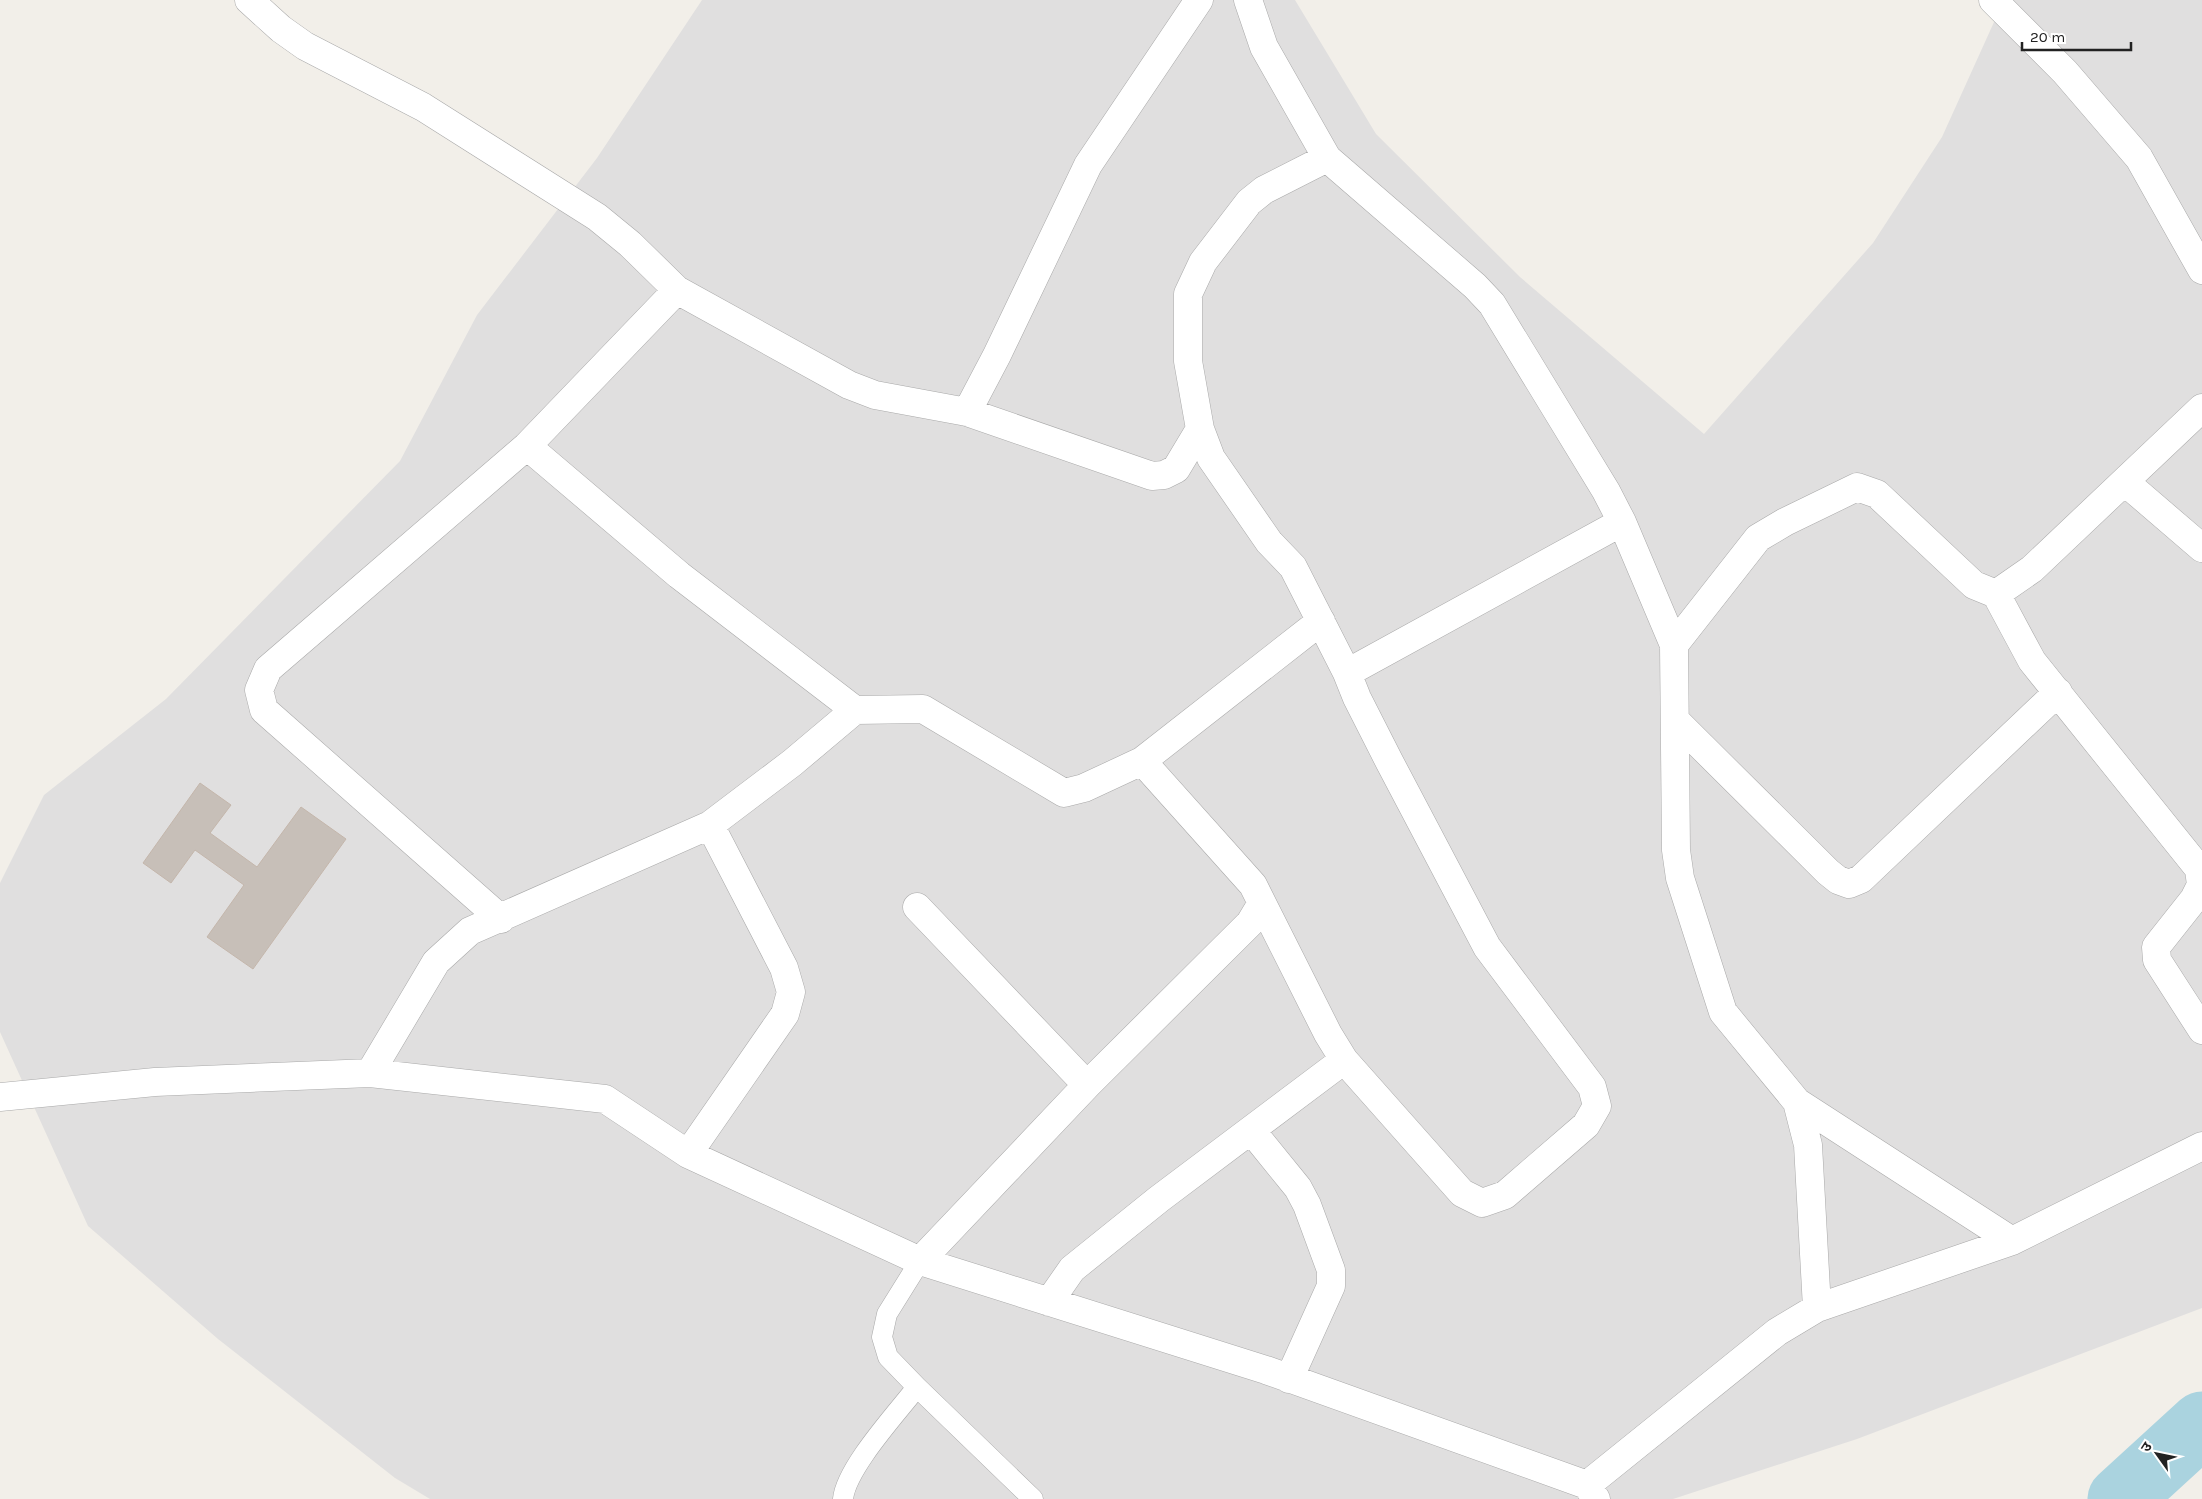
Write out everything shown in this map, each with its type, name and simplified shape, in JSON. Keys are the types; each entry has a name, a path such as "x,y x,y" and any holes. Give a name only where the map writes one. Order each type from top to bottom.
{"street":[{"path":"249,0 281,29 305,46 422,106 598,218 630,244 677,290 849,385 875,395 967,412 1152,476 1176,469 1200,429"},
{"path":"967,412 1088,165 1198,0"},
{"path":"1248,0 1264,47 1327,158 1475,286 1492,304 1606,491 1622,522 1674,644 1676,850 1680,878 1723,1012 1797,1102 2012,1241"},
{"path":"1993,0 2065,72 2139,158 2202,270"},
{"path":"1142,761 1254,885 1328,1034 1344,1060 1462,1193 1482,1202 1505,1195 1586,1125 1597,1106 1592,1087 1487,947 1389,762 1347,672 1293,567 1269,542 1211,458 1200,429 1188,362 1188,294 1202,262 1249,202 1264,190 1327,158"},
{"path":"501,919 264,710 259,690 268,669 527,446 677,290"},
{"path":"1996,594 2032,569 2202,408"},
{"path":"527,446 678,575 855,710 923,709 1064,793 1084,788 1142,761 1321,621"},
{"path":"2125,482 2202,548"},
{"path":"1674,644 1758,538 1784,522 1857,487 1877,494 1974,585 1996,594 2028,655 2199,869 2201,885 2194,898 2156,947 2157,960 2202,1030"},
{"path":"1347,672 1622,522"},
{"path":"1675,720 1828,872 1838,880 1849,884 1861,879 2058,692"},
{"path":"370,1073 436,962 470,931 501,919 710,825 792,763 855,710"},
{"path":"688,1154 785,1014 791,992 784,968 710,825"},
{"path":"920,1260 1087,1085 1250,922 1262,903"},
{"path":"917,907 1087,1085"},
{"path":"1049,1302 1072,1269 1158,1199 1344,1060"},
{"path":"0,1097 155,1082 370,1073 605,1100 688,1154 920,1260 1289,1379 1592,1492 1777,1332 1817,1308 2012,1241 2202,1146"},
{"path":"1797,1102 1808,1145 1817,1308"},
{"path":"1251,1130 1298,1188 1307,1205 1331,1270 1330,1286 1289,1379"}],"lane":[{"path":"920,1260 887,1314 882,1336 888,1357 1033,1499"},
{"path":"843,1499 844,1490 857,1465 917,1387"}],"shaded area":[{"path":"702,0 1295,0 1376,134 1520,277 1704,434 1873,243 1942,137 2004,0 2202,0 2202,1308 1857,1439 1673,1499 430,1499 395,1478 218,1339 88,1226 0,1032 0,883 44,795 166,699 400,461 477,315 597,158"}],"building":[{"path":"200,783 231,805 210,833 257,867 301,807 346,839 253,969 207,937 244,885 195,850 171,883 143,863"}],"waterway":[{"path":"2120,1499 2202,1424"}]}
